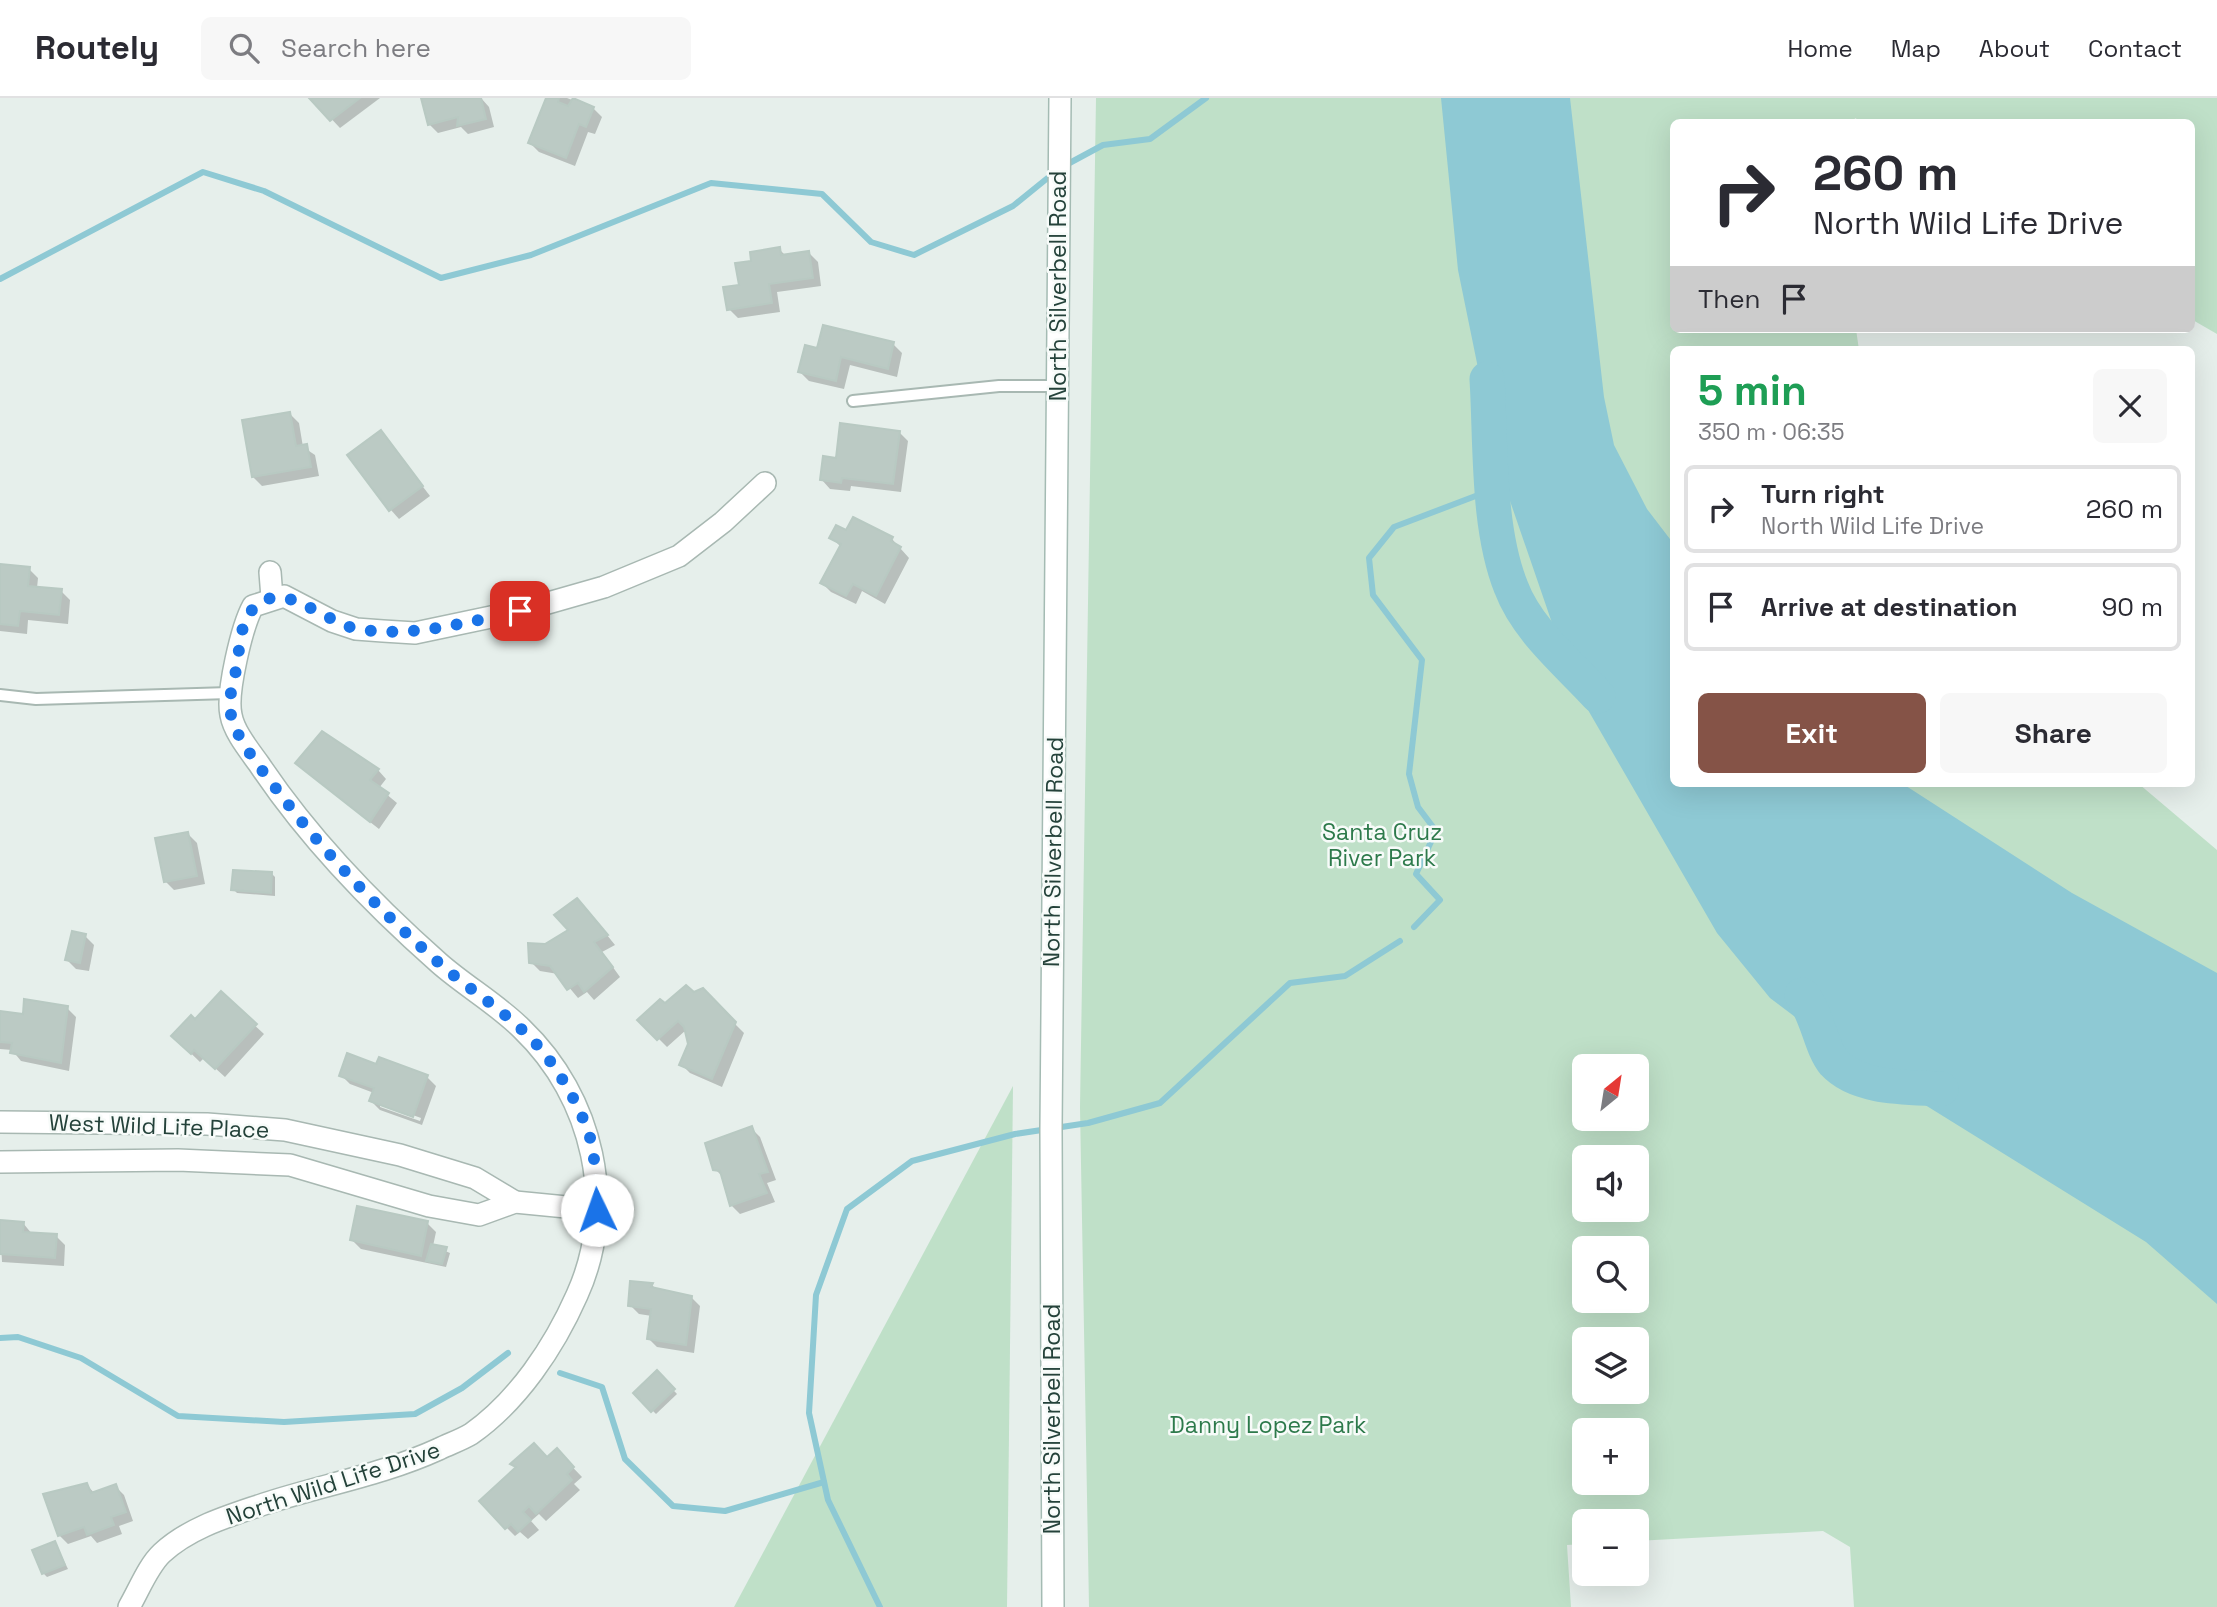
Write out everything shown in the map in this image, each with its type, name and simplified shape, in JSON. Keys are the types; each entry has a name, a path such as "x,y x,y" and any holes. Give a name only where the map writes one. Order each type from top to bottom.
{"street":[{"name":"North Silverbell Road","path":"1053,1607 1051,1129 1060,98"},
{"path":"270,572 272,598 284,596 332,621 356,629 415,633 520,611 604,587 679,556 723,522 765,483"},
{"name":"North Wild Life Drive","path":"129,1607 160,1555 180,1540 235,1512 356,1479 418,1458 470,1434 523,1385 577,1295 594,1249 597,1210 593,1149 571,1094 548,1058 522,1028 442,965 384,913 330,858 248,748 231,717 229,693 246,619 253,606 272,598"},
{"name":"West Wild Life Place","path":"0,1122 207,1124 285,1130 400,1155 475,1178 515,1202 597,1210"},
{"name":"West Wild Life Place","path":"0,1162 178,1160 290,1165 429,1206 479,1215 515,1202"}],"lane":[{"path":"853,401 999,386 1057,386"},
{"path":"0,695 36,699 229,693"}],"green space":[{"name":"Santa Cruz River Park","path":"1096,98 2217,98 2217,334 2195,321 2195,119 1670,119 1670,333 1857,333 1858,346 1670,346 1670,787 2143,787 2217,850 2217,1607 1854,1607 1850,1547 1823,1531 1649,1540 1649,1509 1572,1509 1572,1545 1567,1545 1571,1607 1089,1607 1080,1108"},
{"path":"1013,1086 1007,1607 734,1607"}],"water":[{"path":"1441,98 1570,98 1604,397 1614,445 1647,509 1670,539 1670,787 1908,787 2072,893 2217,973 2217,1304 2146,1242 1851,1059 1770,998 1717,933 1573,684 1498,466 1458,270"}],"building":[{"path":"309,98 360,98 330,121"},
{"path":"421,98 481,98 486,119 457,126 458,117 428,125"},
{"path":"546,98 559,98 558,102 568,106 573,98 594,107 586,127 579,124 566,158 528,143"},
{"path":"780,247 781,255 809,251 813,278 769,284 772,303 727,310 723,287 739,285 735,263 751,261 750,252"},
{"path":"823,325 894,342 888,369 841,357 836,381 798,372 805,345 817,348"},
{"path":"290,412 296,446 307,444 311,467 252,477 242,420"},
{"path":"840,423 900,431 893,484 842,478 841,483 820,480 823,456 836,458"},
{"path":"381,430 423,486 389,511 347,455"},
{"path":"853,517 893,537 891,541 901,547 876,596 853,584 846,596 820,583 841,544 829,538 836,525 846,530"},
{"path":"0,564 30,567 28,586 62,589 59,615 20,611 18,626 0,624"},
{"path":"322,731 379,769 370,780 389,793 370,822 295,763"},
{"path":"188,832 197,876 164,882 155,838"},
{"path":"233,870 272,872 271,893 231,890"},
{"path":"577,898 608,935 594,942 613,967 584,992 578,983 567,990 550,966 529,963 528,943 545,944 568,930 554,915"},
{"path":"72,931 86,934 80,963 65,960"},
{"path":"686,985 694,992 703,988 736,1022 712,1079 679,1065 688,1044 684,1027 678,1021 657,1040 637,1020 660,999 665,1003"},
{"path":"221,991 257,1024 215,1069 194,1050 191,1054 171,1036 191,1015 195,1019"},
{"path":"24,999 68,1006 61,1063 10,1053 12,1043 0,1042 0,1011 23,1014"},
{"path":"347,1053 376,1064 379,1057 428,1075 413,1117 369,1101 374,1088 339,1076"},
{"path":"752,1126 768,1172 759,1174 767,1193 730,1206 720,1171 713,1170 705,1143"},
{"path":"357,1206 428,1221 421,1256 350,1240"},
{"path":"0,1220 24,1222 23,1232 57,1234 55,1258 0,1254"},
{"path":"431,1244 447,1247 442,1264 426,1261"},
{"path":"630,1281 653,1283 651,1287 692,1296 686,1345 647,1339 651,1309 628,1306"},
{"path":"657,1370 675,1389 651,1412 633,1393"},
{"path":"534,1443 547,1457 557,1448 574,1467 567,1474 572,1480 536,1514 529,1506 523,1512 531,1520 518,1532 511,1524 505,1529 479,1501 516,1467 510,1464"},
{"path":"87,1483 91,1493 116,1484 126,1512 111,1517 114,1525 87,1535 84,1527 58,1536 43,1494"},
{"path":"55,1541 65,1565 42,1574 32,1550"}],"waterway":[{"path":"1064,166 1103,145 1150,139 1206,98"},
{"path":"0,279 203,172 264,191 441,278 531,255 711,183 822,194 871,242 914,255 1013,206 1055,172"},
{"path":"1487,379 1494,512 1503,564 1511,587 1518,603 1538,632 1598,696"},
{"path":"1414,927 1440,900 1416,874 1436,831 1418,807 1409,774 1422,660 1373,595 1369,558 1394,527 1494,489"},
{"path":"880,1607 828,1500 809,1413 816,1295 847,1209 912,1161 1015,1134 1088,1123 1160,1103 1290,983 1345,976 1400,941"},
{"path":"1802,995 1812,1011 1830,1057 1844,1072 1884,1085 1941,1089"},
{"path":"0,1338 18,1337 81,1358 178,1416 284,1422 415,1414 462,1388 508,1353"},
{"path":"560,1373 602,1387 625,1459 673,1506 725,1511 824,1482"}],"route":[{"path":"520,611 415,633 356,629 332,621 284,596 272,598 253,606 246,619 229,693 231,717 270,781 330,858 384,913 442,965 522,1028 548,1058 571,1094 593,1149 597,1210"}],"park label":[{"name":"Danny Lopez Park","path":"1268,1425"}]}
